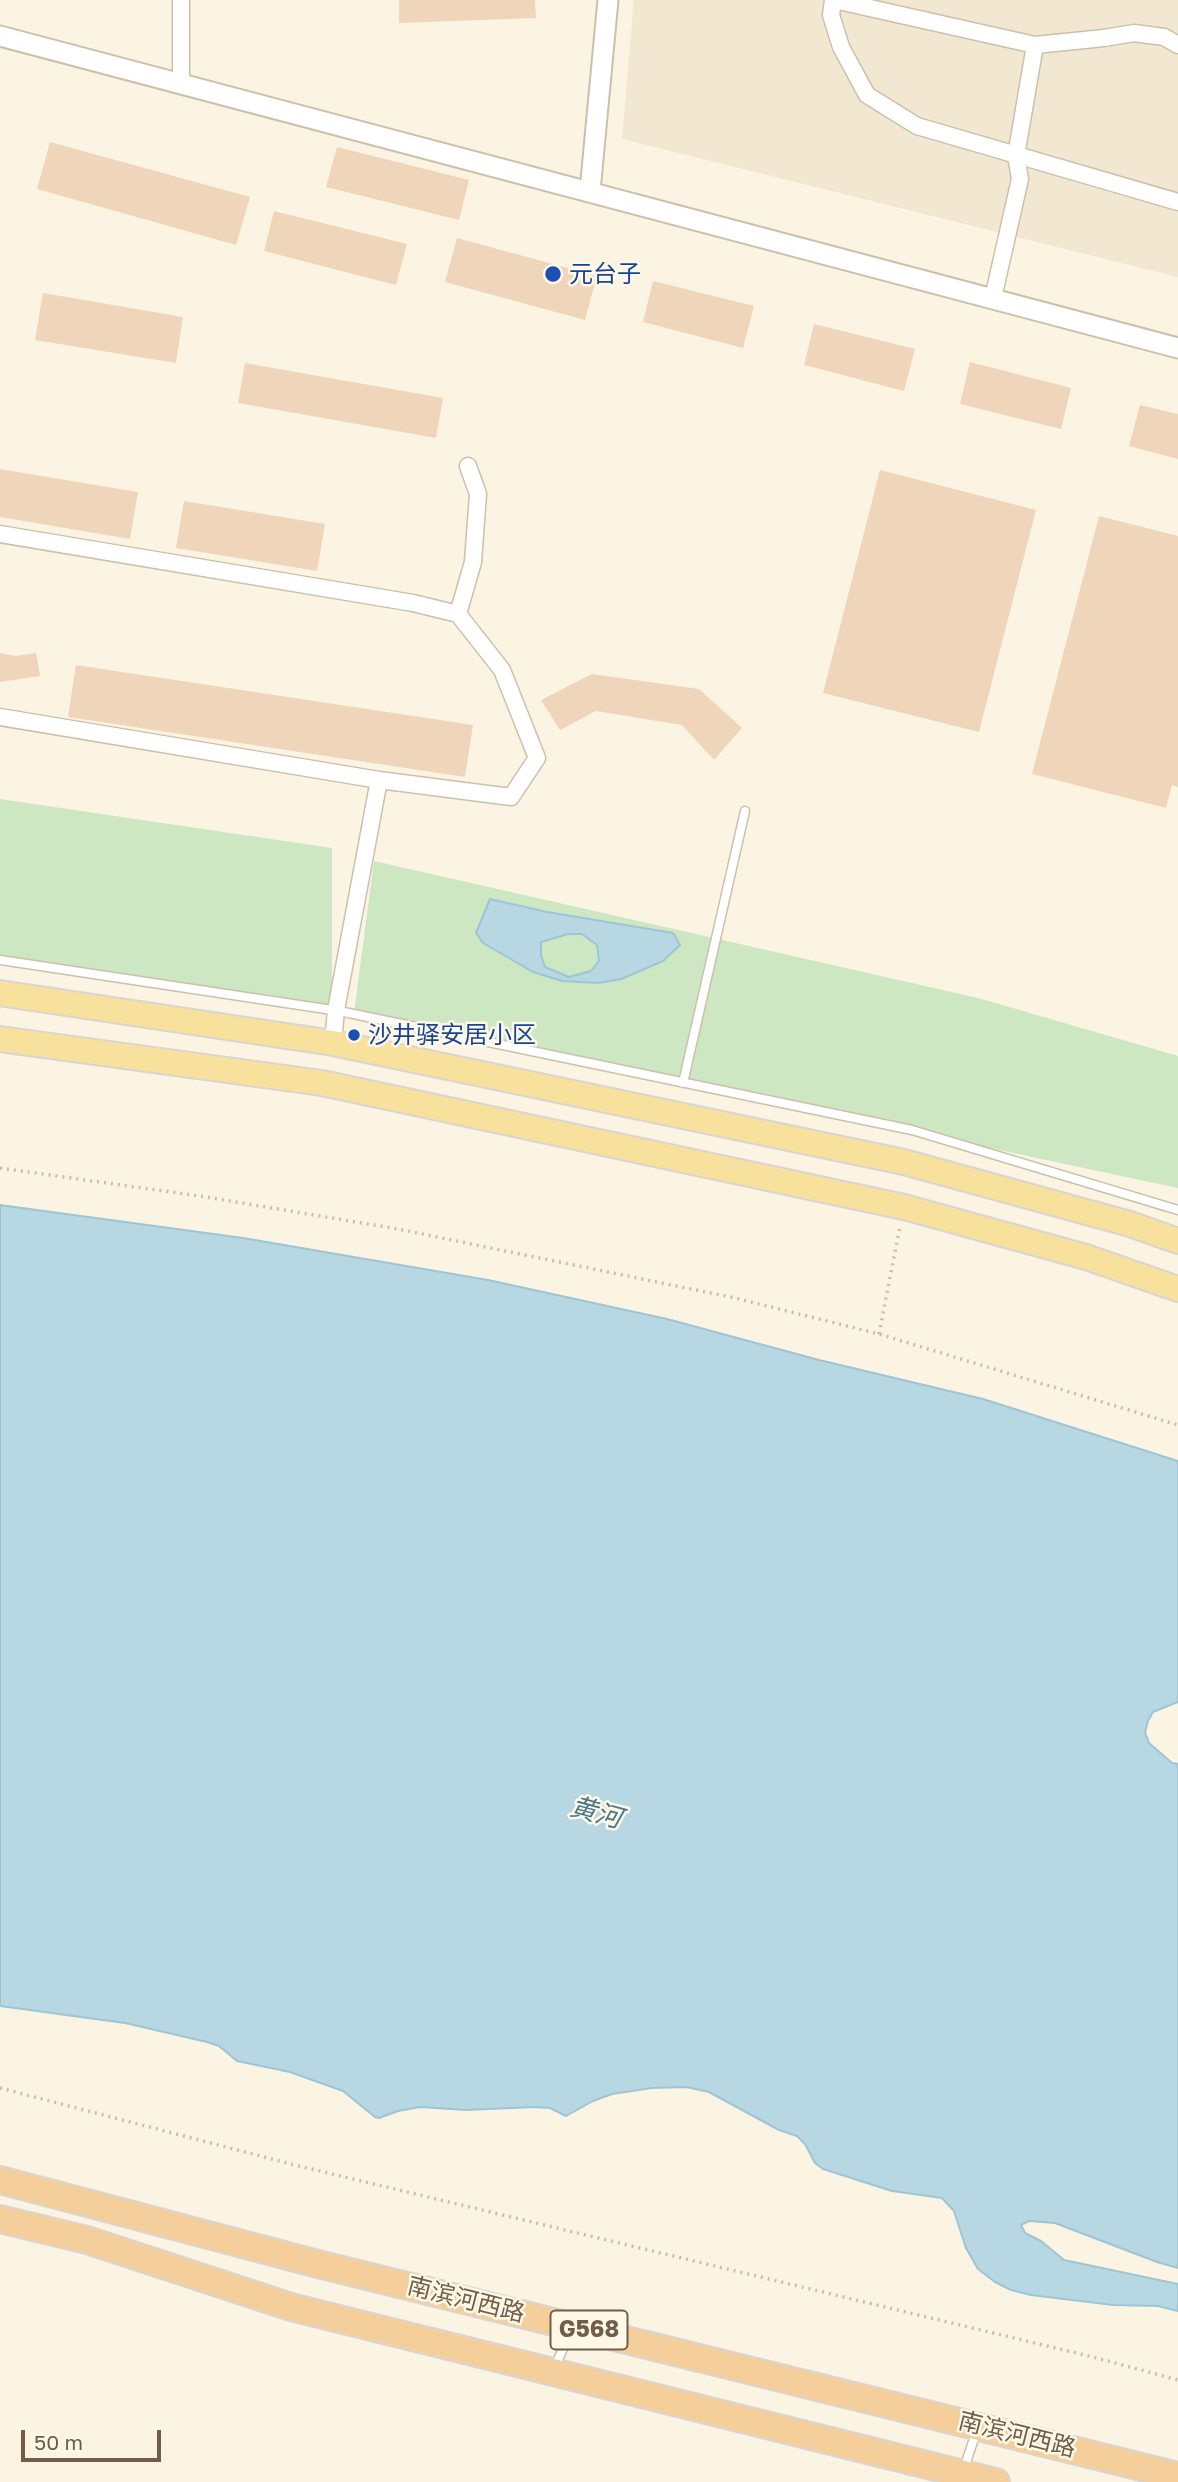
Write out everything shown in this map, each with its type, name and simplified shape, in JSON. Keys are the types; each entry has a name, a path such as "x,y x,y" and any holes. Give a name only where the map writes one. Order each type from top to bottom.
{"highway":[{"name":"南滨河西路","path":"0,2180 305,2260 1178,2476"},
{"name":"南滨河西路","path":"0,2219 87,2240 291,2307 996,2482"}],"main road":[{"path":"0,993 333,1043 904,1162 1130,1224 1178,1241"},
{"path":"0,1039 322,1083 904,1207 1086,1256 1178,1289"}],"street":[{"path":"181,0 181,83"},
{"path":"590,191 608,0"},
{"path":"1178,45 1164,37 1134,33 1035,45 833,0 831,15 841,47 867,96 917,126 1178,201"},
{"path":"0,36 1178,348"},
{"path":"993,298 1020,179 1016,156 1035,45"},
{"path":"458,614 473,562 478,494 468,466"},
{"path":"0,534 413,603 458,614 502,670 537,758 511,797 379,780 0,718"},
{"path":"333,1043 336,1010 379,780"}],"lane":[{"path":"684,1083 746,811"},
{"path":"0,960 336,1010 912,1130 1178,1210"},
{"path":"552,2372 573,2326"},
{"path":"962,2474 978,2426"}],"path":[{"path":"0,1168 200,1196 398,1229 735,1298 879,1334 1178,1425"},
{"path":"879,1334 904,1207"},
{"path":"0,2088 295,2165 1093,2357 1178,2380"}],"shaded area":[{"path":"634,0 1178,0 1178,277 622,139"}],"green space":[{"path":"0,799 332,848 332,1009 0,956"},
{"path":"374,861 978,998 1178,1056 1178,1188 354,1013"}],"water":[{"path":"490,899 547,912 673,933 680,945 663,961 621,979 599,983 562,981 533,972 483,943 476,933","holes":["568,934 582,934 597,945 599,961 591,971 569,977 545,967 541,942"]},
{"name":"黄河","path":"0,1205 243,1238 488,1280 667,1319 819,1360 983,1399 1178,1461 1178,1702 1153,1712 1145,1732 1149,1743 1172,1763 1178,1764 1178,2268 1055,2223 1029,2221 1021,2225 1025,2233 1041,2241 1064,2260 1178,2284 1178,2311 1158,2306 1113,2305 1031,2295 1011,2290 978,2269 966,2248 954,2211 942,2198 892,2191 823,2169 815,2163 805,2144 797,2136 779,2130 709,2092 686,2087 652,2088 612,2094 566,2116 550,2108 535,2107 466,2110 420,2107 379,2118 343,2091 290,2072 237,2061 219,2046 207,2042 125,2023 0,2006"}],"building":[{"path":"399,0 535,0 536,18 399,23"},
{"path":"50,142 250,197 236,245 37,189"},
{"path":"337,147 469,180 459,220 326,187"},
{"path":"274,211 407,244 396,285 264,251"},
{"path":"457,238 597,276 585,320 445,282"},
{"path":"653,281 754,306 743,348 643,322"},
{"path":"43,293 183,317 176,363 35,340"},
{"path":"814,324 915,349 904,391 804,365"},
{"path":"970,362 1071,388 1061,429 960,404"},
{"path":"245,363 443,398 436,438 238,403"},
{"path":"1140,405 1178,414 1178,459 1129,446"},
{"path":"0,469 138,492 130,539 0,517"},
{"path":"880,470 1036,510 979,732 823,693"},
{"path":"184,501 325,524 317,571 176,548"},
{"path":"1099,516 1178,536 1178,787 1172,785 1166,808 1032,774"},
{"path":"0,653 16,656 36,653 40,676 0,682"},
{"path":"76,665 473,725 465,777 68,717"},
{"path":"592,674 699,689 742,728 714,760 682,725 596,711 560,730 541,700"}],"place":[{"name":"元台子","path":"553,274"},
{"name":"沙井驿安居小区","path":"354,1035"}]}
